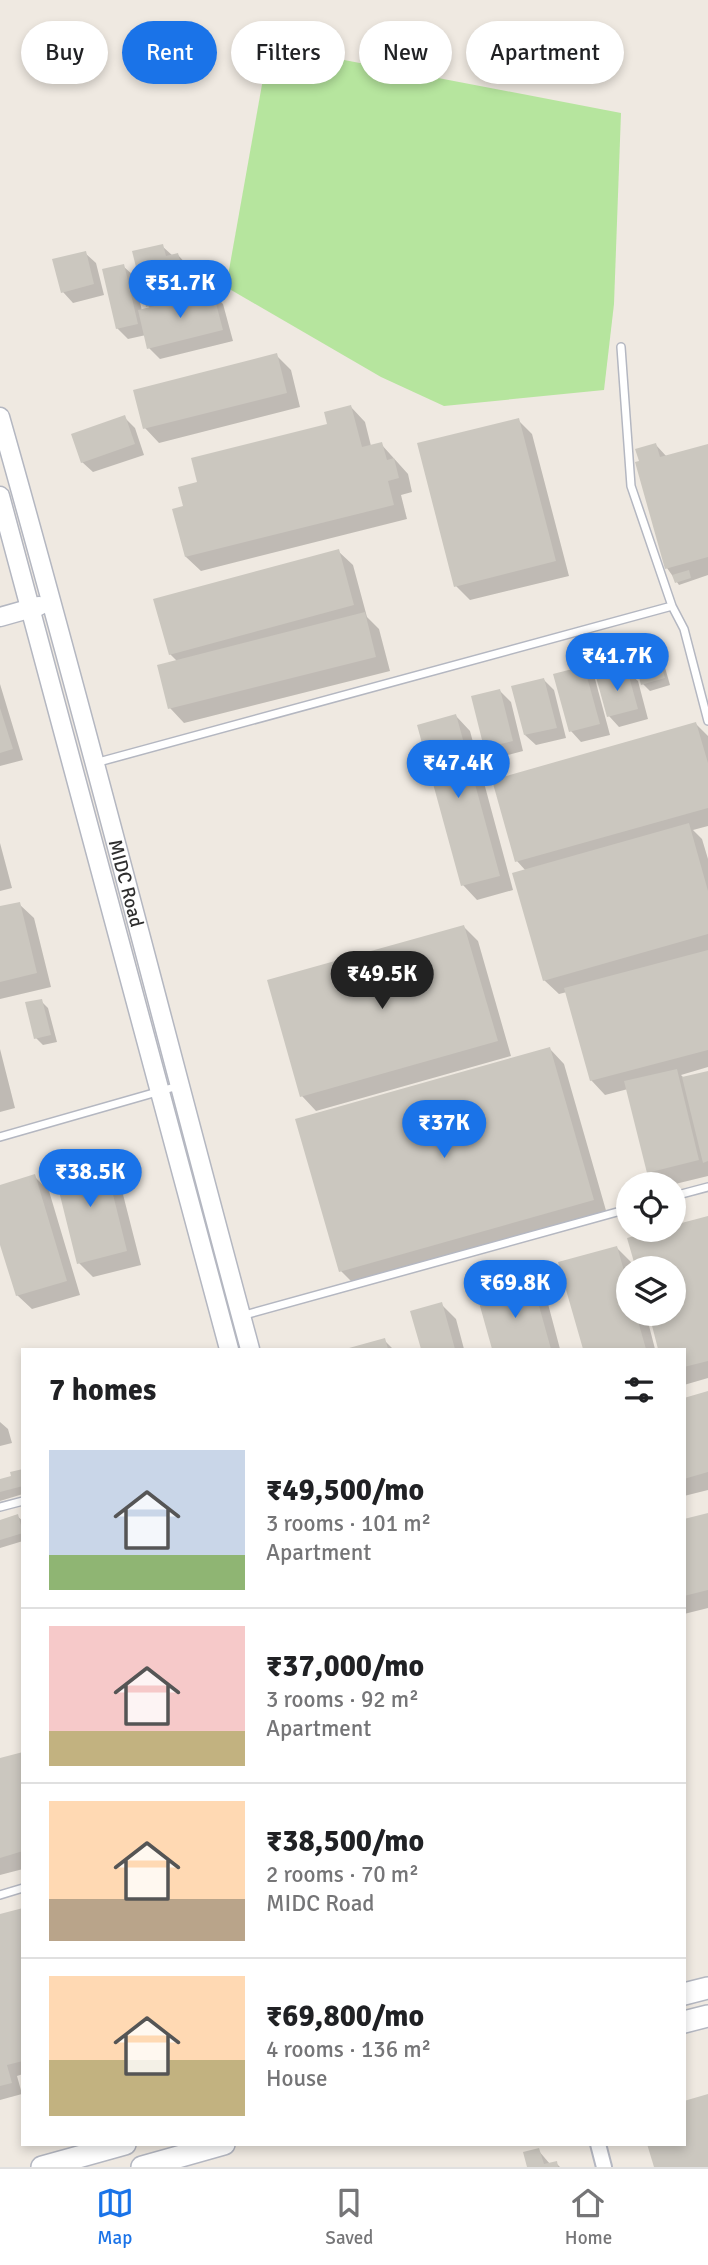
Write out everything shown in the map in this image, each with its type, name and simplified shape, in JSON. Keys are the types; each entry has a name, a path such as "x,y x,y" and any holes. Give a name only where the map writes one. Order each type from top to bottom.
{"main road":[{"path":"686,1994 708,1988"},
{"path":"686,2022 708,2016"},
{"path":"42,2167 118,2146"},
{"path":"142,2167 217,2146"}],"street":[{"name":"MIDC Road","path":"0,417 53,603 178,1086 250,1348"},
{"name":"MIDC Road","path":"0,496 229,1348"},
{"path":"0,617 53,603"},
{"path":"599,2146 604,2167"}],"lane":[{"path":"621,347 631,486 672,606 684,629 708,721"},
{"path":"94,763 672,606"},
{"path":"0,1137 178,1086"},
{"path":"686,1193 708,1187"},
{"path":"241,1316 616,1212"},
{"path":"0,1507 21,1502"},
{"path":"0,1895 21,1889"}],"green space":[{"path":"345,60 359,63 359,84 452,84 452,81 621,113 614,304 604,390 444,406 381,377 226,287 262,84 345,84"}],"building":[{"path":"163,244 166,256 178,253 186,283 196,280 199,294 146,307 132,251"},
{"path":"86,251 94,284 61,293 52,259"},
{"path":"124,264 138,324 116,329 102,269"},
{"path":"213,292 223,330 147,349 138,310"},
{"path":"277,353 287,393 143,429 133,390"},
{"path":"351,405 362,447 382,442 387,460 394,458 399,478 388,481 394,505 185,557 172,509 183,506 178,487 197,482 191,458 327,424 324,412"},
{"path":"125,415 135,444 81,463 71,434"},
{"path":"519,418 556,561 454,587 417,443"},
{"path":"656,443 660,457 708,444 708,557 665,569 635,462 639,461 635,449"},
{"path":"339,549 354,605 169,655 153,599"},
{"path":"689,570 691,578 675,583 672,575"},
{"path":"365,612 376,657 168,709 157,665"},
{"path":"654,641 665,678 641,685 631,647"},
{"path":"584,666 600,724 569,732 553,674"},
{"path":"627,669 638,709 607,717 596,677"},
{"path":"544,678 557,728 524,735 511,686"},
{"path":"500,689 513,741 484,748 471,696"},
{"path":"0,708 13,749 0,753"},
{"path":"456,714 500,876 461,886 417,725"},
{"path":"696,722 708,763 708,808 515,862 492,780"},
{"path":"689,823 708,891 708,934 543,981 512,873"},
{"path":"20,902 37,973 0,982 0,906"},
{"path":"464,925 498,1041 300,1097 267,980"},
{"path":"708,950 708,1050 590,1081 564,988"},
{"path":"42,999 51,1035 34,1039 25,1002"},
{"path":"550,1047 594,1200 339,1272 295,1119"},
{"path":"677,1069 699,1160 647,1172 624,1081"},
{"path":"708,1071 708,1161 703,1163 682,1077"},
{"path":"103,1154 127,1251 77,1264 53,1167"},
{"path":"35,1174 67,1281 16,1296 0,1245 0,1185"},
{"path":"708,1216 708,1361 686,1366 686,1348 658,1348 652,1326 686,1326 686,1256 632,1256 628,1242 686,1242 686,1222"},
{"path":"617,1246 620,1256 616,1256 616,1326 639,1326 646,1348 583,1348 558,1262"},
{"path":"533,1284 551,1348 492,1348 478,1299"},
{"path":"442,1302 455,1348 421,1348 410,1311"},
{"path":"385,1338 388,1348 349,1348"},
{"path":"708,1391 708,1472 686,1478 686,1397"},
{"path":"21,1469 21,1487 0,1492 0,1479 11,1476 10,1472"},
{"path":"708,1513 708,1590 686,1596 686,1518"},
{"path":"18,1514 21,1534 0,1540 0,1520"},
{"path":"21,1753 21,1852 0,1858 0,1758"},
{"path":"21,1909 21,2062 7,2065 12,2083 0,2086 0,1914"},
{"path":"708,2094 708,2167 654,2167 648,2146 686,2146 686,2100"},
{"path":"539,2148 544,2164 557,2161 558,2167 527,2167 523,2152"}]}
